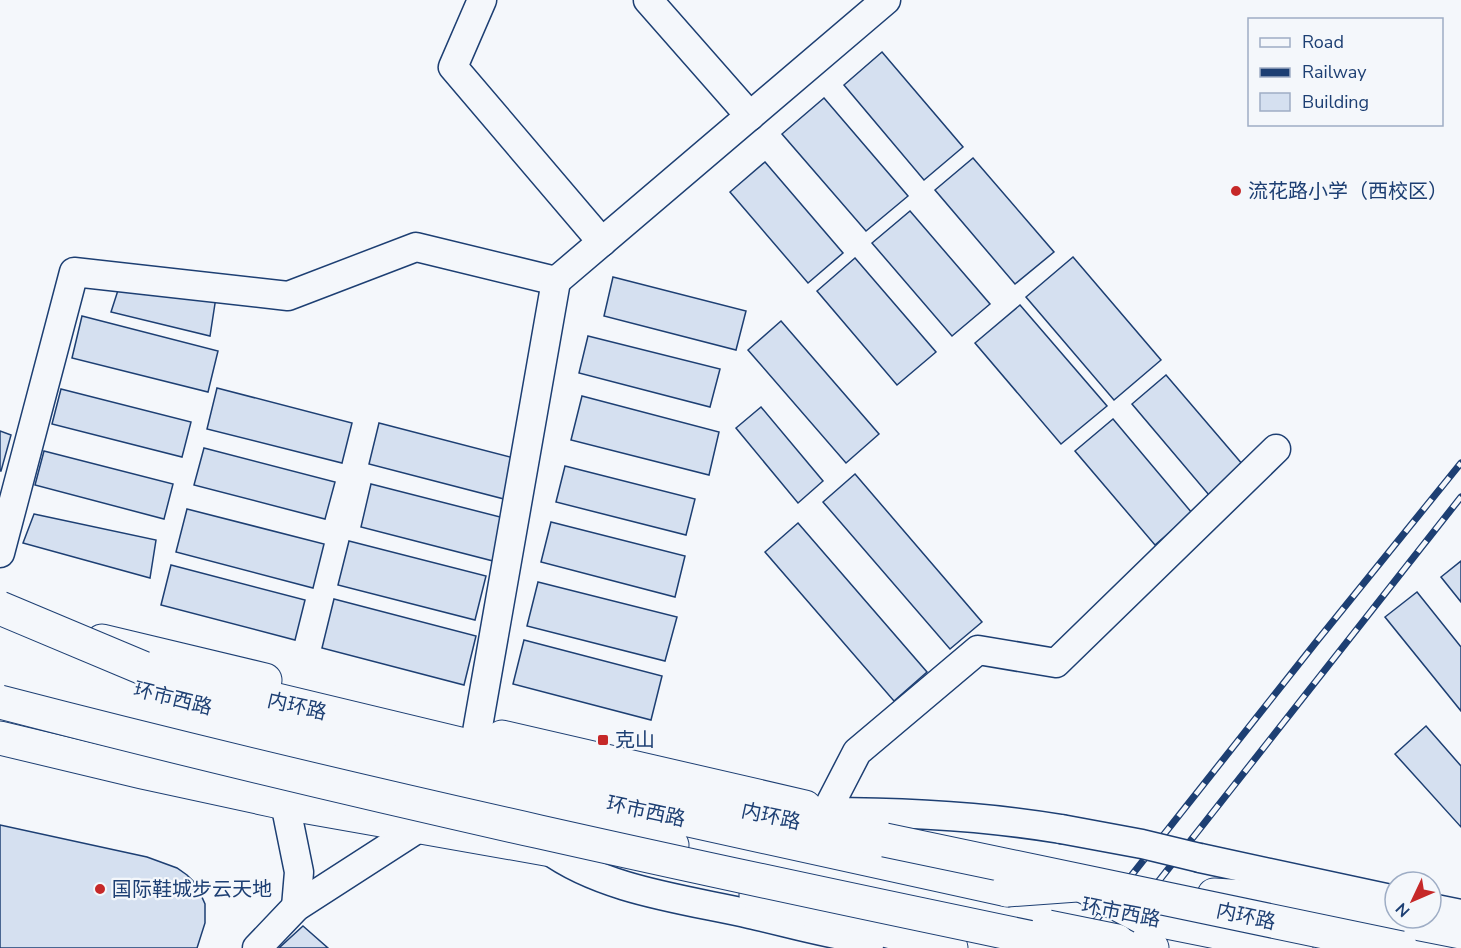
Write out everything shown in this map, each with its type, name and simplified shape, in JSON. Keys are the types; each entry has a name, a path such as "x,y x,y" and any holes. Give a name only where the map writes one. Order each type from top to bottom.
{"main road":[{"name":"内环路","path":"0,608 143,668"},
{"path":"0,614 477,732 826,812 1461,946"},
{"name":"内环路","path":"0,629 143,668 631,785 1041,874 1401,948"},
{"name":"环市西路","path":"0,654 88,678 580,796 999,888 1296,948"},
{"name":"环市西路","path":"0,682 747,864 1152,948"},
{"path":"0,702 232,760 589,843"},
{"path":"0,729 85,703"},
{"path":"0,724 589,843 1081,948"},
{"path":"0,738 273,800 618,863 787,902 941,946"},
{"path":"1016,851 1143,916"},
{"path":"779,870 881,929"},
{"path":"999,888 1162,883"},
{"path":"1214,895 1304,901 1461,932"}],"street":[{"path":"482,0 453,68 602,242"},
{"path":"648,0 750,116"},
{"path":"477,732 556,281 886,0"},
{"path":"0,553 74,272 288,296 416,247 556,281"},
{"path":"1276,449 1056,663 978,650 857,752 826,812 902,812 1007,820 1142,844 1383,897"},
{"path":"275,750 273,800 299,872 296,907"},
{"path":"551,816 547,849 577,869 628,886 863,939 941,946"},
{"path":"257,948 296,907 420,827"},
{"path":"1200,858 1240,883 1304,901"},
{"path":"1443,910 1461,914"}],"building":[{"path":"882,52 963,147 924,180 844,85"},
{"path":"824,98 908,196 866,231 782,134"},
{"path":"973,158 1054,252 1015,284 935,190"},
{"path":"765,162 843,253 808,283 730,192"},
{"path":"910,211 990,304 952,336 872,243"},
{"path":"1073,257 1161,360 1114,400 1026,297"},
{"path":"855,258 936,352 897,385 817,291"},
{"path":"613,277 746,311 736,350 604,316"},
{"path":"120,284 216,297 210,336 111,312"},
{"path":"1020,305 1107,406 1061,444 975,343"},
{"path":"82,316 218,351 208,392 72,358"},
{"path":"781,321 879,434 846,463 748,350"},
{"path":"588,336 720,369 710,407 579,373"},
{"path":"1166,375 1243,465 1209,495 1132,404"},
{"path":"217,388 352,423 342,463 207,429"},
{"path":"61,389 191,422 182,457 52,424"},
{"path":"582,396 719,432 709,475 571,440"},
{"path":"761,407 823,481 798,503 736,428"},
{"path":"1113,419 1192,513 1155,545 1075,451"},
{"path":"379,423 514,458 504,499 369,464"},
{"path":"0,431 11,435 1,471 0,471"},
{"path":"204,448 335,482 325,519 194,485"},
{"path":"44,451 173,484 164,519 35,485"},
{"path":"565,466 695,499 686,535 556,502"},
{"path":"855,474 982,622 950,649 823,502"},
{"path":"371,484 508,519 497,562 361,527"},
{"path":"187,509 324,544 313,588 176,552"},
{"path":"34,514 156,540 150,578 23,543"},
{"path":"551,522 685,556 675,597 541,562"},
{"path":"798,523 927,672 894,701 765,552"},
{"path":"349,541 486,576 475,620 338,585"},
{"path":"1461,561 1461,602 1441,577"},
{"path":"171,565 305,600 295,640 161,605"},
{"path":"538,582 677,617 665,661 527,626"},
{"path":"1417,592 1461,647 1461,711 1385,617"},
{"path":"334,599 476,636 464,685 322,648"},
{"path":"524,640 662,676 651,720 513,684"},
{"path":"1426,726 1461,766 1461,827 1395,754"},
{"name":"国际鞋城步云天地","path":"0,825 147,857 177,868 196,884 205,904 205,923 197,948 0,948"},
{"path":"303,926 328,948 279,948"}],"railway":[{"path":"1074,948 1461,463"},
{"path":"1106,948 1461,497"}],"place":[{"name":"流花路小学（西校区）","path":"1236,191"},
{"name":"克山","path":"603,740"},
{"name":"国际鞋城步云天地","path":"100,889"}]}
